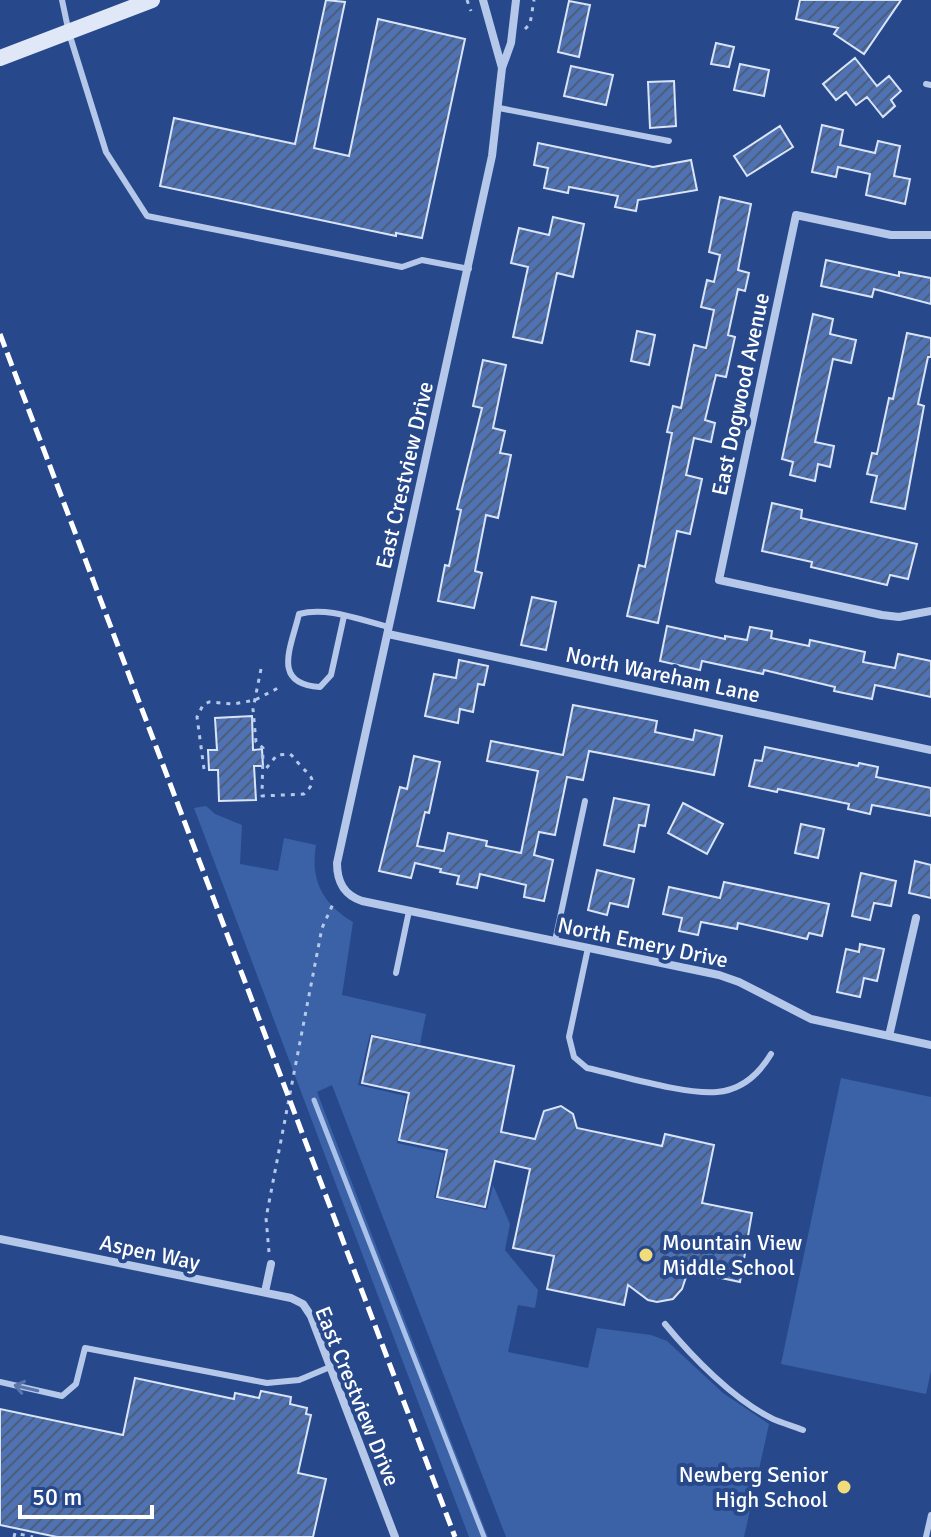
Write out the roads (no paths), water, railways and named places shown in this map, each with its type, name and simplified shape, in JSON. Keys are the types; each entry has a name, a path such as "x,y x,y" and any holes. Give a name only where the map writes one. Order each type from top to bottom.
{"main road":[{"path":"0,58 153,0"}],"street":[{"name":"East Crestview Drive","path":"483,0 502,68"},
{"name":"East Crestview Drive","path":"343,888 337,863 469,269 492,156 502,68 511,43 515,2"},
{"name":"East Dogwood Avenue","path":"931,235 891,235 796,215 719,580 882,615 899,617 931,611"},
{"name":"North Wareham Lane","path":"388,630 931,750"},
{"name":"North Emery Drive","path":"343,888 356,900 729,978 811,1019 931,1045"},
{"path":"889,1036 916,918"},
{"name":"Aspen Way","path":"0,1239 265,1292"},
{"path":"265,1292 271,1264"},
{"name":"East Crestview Drive","path":"265,1292 303,1304 311,1316 395,1537"}],"lane":[{"path":"62,0 69,33 106,152 147,216 402,267 422,260 469,269"},
{"path":"499,108 669,141"},
{"path":"344,616 331,675 320,687 303,686 292,678 287,665 299,614 315,609 344,616 388,630"},
{"path":"555,941 585,801"},
{"path":"396,973 409,911"},
{"path":"588,948 569,1037 574,1057 587,1068 691,1091 717,1092 752,1078 771,1054"},
{"path":"665,1324 683,1346 730,1389 770,1417 803,1430"},
{"path":"0,1382 62,1396 76,1384 85,1348 267,1383 299,1380 330,1367"},
{"path":"926,1537 931,1515"}],"waterway":[{"path":"314,1100 484,1537"}],"railway":[{"path":"0,334 455,1537"}],"place":[{"name":"Mountain View Middle School","path":"646,1255"},
{"name":"Newberg Senior High School","path":"844,1487"}]}
